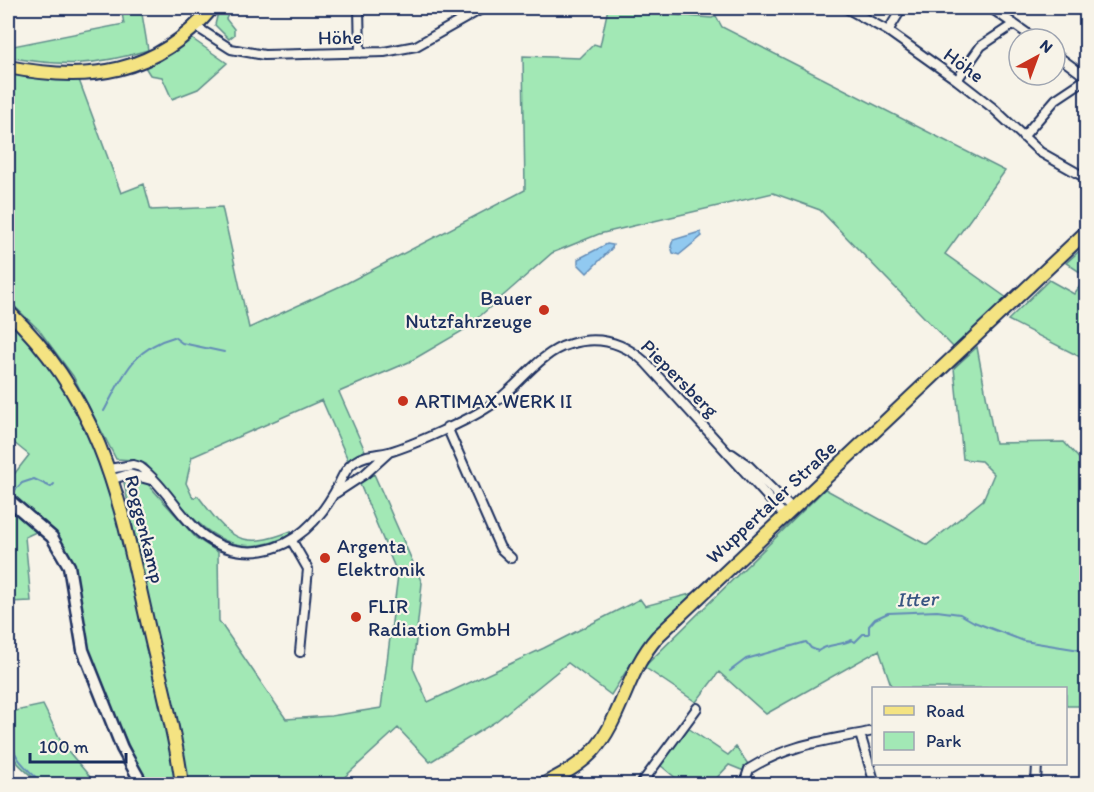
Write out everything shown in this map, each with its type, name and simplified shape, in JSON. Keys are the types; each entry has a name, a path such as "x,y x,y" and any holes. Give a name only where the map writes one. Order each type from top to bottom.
{"main road":[{"path":"8,67 62,75 102,74 154,56 195,26 212,8"},
{"name":"Wuppertaler Straße","path":"544,784 574,767 594,750 634,671 650,645 1086,232"},
{"name":"Roggenkamp","path":"8,311 36,341 69,385 93,428 111,474 182,784"}],"street":[{"path":"359,8 360,53"},
{"name":"Höhe","path":"195,26 231,49 264,55 360,53 416,46 483,8"},
{"name":"Höhe","path":"846,8 888,31 957,80 1050,159 1086,178"},
{"path":"888,31 902,8"},
{"path":"991,8 1018,27"},
{"path":"957,80 981,46 1014,24"},
{"path":"1023,137 1056,99 1086,78 1067,63"},
{"name":"Piepersberg","path":"111,474 134,465 145,471 195,530 219,545 254,551 275,548 292,541 312,524 352,463 364,457 390,452 489,407 547,357 564,346 590,340 604,341 626,348 645,362 730,453 750,466 789,513"},
{"path":"447,427 500,548 511,558"},
{"name":"Piepersberg","path":"333,495 365,474 390,452"},
{"path":"8,499 52,537 69,566 83,650 122,748 142,784"},
{"path":"292,541 308,569 300,652"},
{"path":"641,784 697,708"},
{"path":"744,784 749,769 777,753 804,744 872,731"},
{"path":"860,734 870,756 874,784"},
{"path":"1036,784 1037,765"}],"green space":[{"path":"121,8 141,8 148,50 95,62 78,63 45,62 8,57 8,47 124,24"},
{"path":"219,8 231,8 226,19 234,29 234,35 229,39 215,25"},
{"path":"608,8 674,8 674,15 712,18 716,16 722,27 1005,171 945,254 1007,298 954,348 820,210 773,193 599,234 552,253 464,330 409,362 339,392 366,453 348,460 322,400 192,457 186,483 193,498 198,496 227,530 247,540 274,537 291,531 292,534 267,544 245,546 225,541 191,516 146,464 134,460 116,459 73,376 39,330 8,300 8,72 79,80 121,193 144,184 151,210 222,207 249,328 347,283 525,190 523,56 580,58 594,44 600,46"},
{"path":"191,38 227,63 198,89 172,99 162,77 150,75 145,67"},
{"path":"1086,245 1086,276 1066,263"},
{"path":"1086,278 1086,360 1008,320 1049,280 1074,294"},
{"path":"8,320 39,354 65,392 87,433 104,477 131,569 170,737 178,784 146,784 86,651 71,562 64,547 49,529 8,494 8,482 29,455 8,438"},
{"path":"977,347 995,443 1064,442 1086,466 1086,715 1079,706 1067,706 1067,687 892,687 879,650 766,714 719,672 696,702 644,667 825,489 927,545 983,500 994,474 981,461 963,459 954,368"},
{"path":"374,474 422,583 413,668 428,702 544,648 640,599 645,606 694,593 650,634 611,695 568,663 495,722 430,762 398,728 337,784 185,784 124,483 134,478 146,482 196,538 218,552 219,621 286,719 331,716 381,708 398,575 359,482"},
{"path":"8,508 36,532 25,537 31,601 8,602"},
{"path":"43,705 63,745 96,784 40,784 15,759 9,746 8,710 11,712"},
{"path":"688,728 728,755 736,747 748,764 744,771 729,765 711,784 683,784 660,765"}],"water":[{"path":"700,232 702,236 679,255 673,253 671,246 673,240"},
{"path":"607,244 613,245 612,248 587,273 578,264 578,259"}],"waterway":[{"path":"104,411 131,365 148,348 160,342 174,337 182,343 224,352"},
{"path":"14,491 22,483 34,479 51,487 54,484"},
{"name":"Itter","path":"730,671 746,659 806,642 818,651 852,640 855,642 863,634 869,634 869,626 875,619 888,613 937,611 960,614 974,622 1024,641 1086,651"},
{"name":"Itter","path":"8,730 16,755 43,784"}],"place":[{"name":"Bauer Nutzfahrzeuge","path":"544,310"},
{"name":"ARTIMAX WERK II","path":"403,401"},
{"name":"Argenta Elektronik","path":"325,558"},
{"name":"FLIR Radiation GmbH","path":"356,617"}]}
